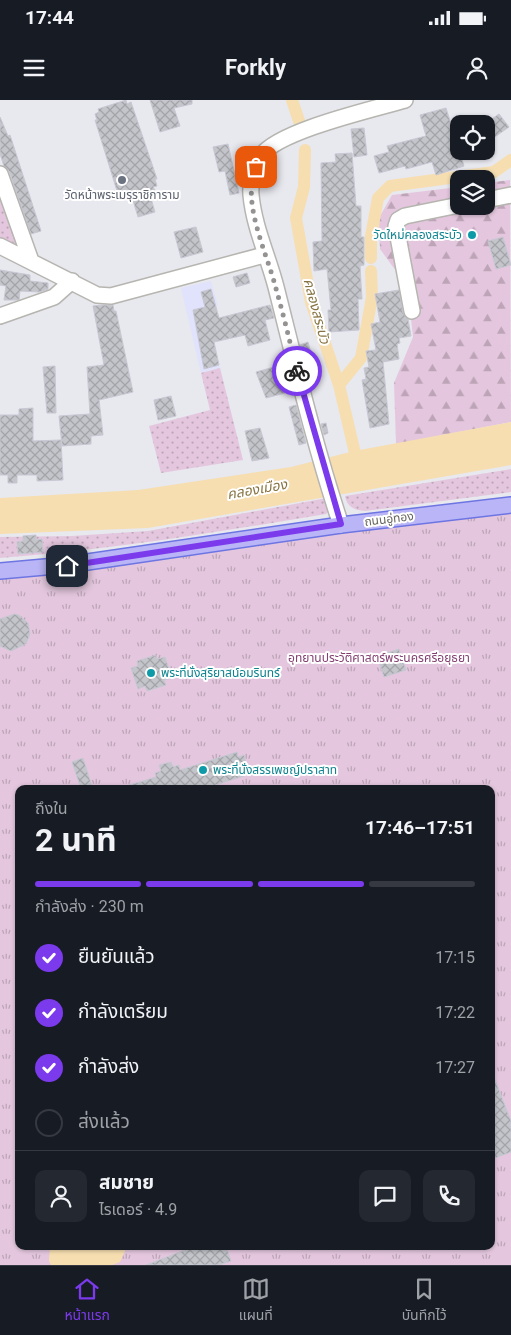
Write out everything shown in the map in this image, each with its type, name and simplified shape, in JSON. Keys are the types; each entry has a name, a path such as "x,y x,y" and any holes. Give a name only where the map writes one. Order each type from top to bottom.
{"main road":[{"name":"ถนนอู่ทอง","path":"0,571 67,566 341,524 511,505"}],"street":[{"path":"341,524 315,436 274,282 264,255 251,194 252,175 262,154 276,141 404,100"},
{"path":"0,174 31,261"},
{"path":"495,198 511,195"},
{"path":"412,311 401,261 396,226 398,220 405,216 450,208"},
{"path":"0,246 97,295 111,296 264,255"},
{"path":"0,316 54,297 72,282"}],"shaded area":[{"path":"211,281 218,306 207,309 220,368 201,373 181,288"}],"green space":[{"path":"510,180 511,422 396,444 394,383 413,337 410,310 401,278 380,249 379,218 392,195 450,188 450,215 495,215 495,182"},
{"path":"0,187 23,250 0,240"},
{"path":"220,368 243,460 161,473 149,426 210,410 201,373"},
{"path":"511,469 511,492 365,511 352,507 347,503 345,496"},
{"path":"327,498 330,510 326,514 123,545 0,558 0,537 72,536 148,531"},
{"name":"อุทยานประวัติศาสตร์พระนครศรีอยุธยา","path":"511,510 511,1265 0,1265 0,577"}],"water":[{"name":"คลองเมือง","path":"511,422 511,465 148,528 0,534 0,498 138,490 291,467 354,451"},
{"path":"50,1250 125,1251 120,1262 112,1265 51,1265 49,1261"}],"building":[{"path":"126,100 127,104 131,102 157,179 155,179 157,186 153,187 155,190 149,192 155,212 138,217 132,197 126,199 125,195 122,197 120,190 117,191 95,120 97,120 95,114 99,112 98,109"},
{"path":"150,100 192,100 192,104 174,108 180,126 160,132"},
{"path":"446,108 450,121 450,160 462,160 464,166 436,175 432,162 406,169 405,166 379,173 374,156 389,152 387,146 426,136 420,115"},
{"path":"499,114 509,127 495,137 495,117"},
{"path":"0,117 8,136 10,135 41,231 31,234 9,171 4,166 0,154"},
{"path":"364,128 367,155 354,157 351,129"},
{"path":"228,144 239,193 230,195 225,171 219,172 213,147"},
{"path":"352,153 356,206 361,206 361,237 364,237 364,265 360,266 362,299 358,299 359,330 329,332 328,310 331,310 327,269 314,271 313,242 322,241 321,163 336,162 335,154"},
{"path":"196,227 203,252 181,258 174,232"},
{"path":"503,237 511,265 496,269 488,241"},
{"path":"0,270 30,275 30,281 48,283 48,289 39,292 20,291 19,300 4,300 6,286 0,285"},
{"path":"247,273 250,283 236,287 233,277"},
{"path":"211,289 219,318 270,305 274,318 265,320 270,340 248,346 245,335 214,342 219,365 204,369 193,310 205,307 201,292"},
{"path":"399,290 403,313 408,319 411,336 399,338 400,343 397,344 399,359 383,362 389,424 370,428 362,380 366,379 364,368 369,367 366,351 376,350 371,324 380,322 375,294"},
{"path":"113,305 114,311 116,311 133,392 99,400 103,435 91,436 91,444 62,446 59,416 90,414 87,367 104,365 93,306"},
{"path":"308,342 313,361 305,363 300,345"},
{"path":"55,366 56,413 47,413 43,367"},
{"path":"274,367 277,380 282,379 285,393 266,398 256,372"},
{"path":"171,396 176,416 158,420 154,400"},
{"path":"296,405 306,443 299,445 289,407"},
{"path":"33,408 33,441 61,440 63,480 37,481 37,475 17,475 17,483 8,483 8,475 0,475 0,415 19,415 19,409"},
{"path":"326,423 328,433 324,435 321,424"},
{"path":"260,428 269,458 252,461 245,431"},
{"path":"36,535 36,540 42,539 43,552 18,554 17,542 23,541 23,536"},
{"path":"14,614 19,615 28,623 30,634 26,644 11,651 0,646 0,619"},
{"path":"399,649 406,670 384,677 377,656"},
{"name":"พระที่นั่งสุริยาสน์อมรินทร์","path":"156,655 157,659 165,657 172,678 164,680 166,685 147,691 145,686 138,689 131,668 138,666 137,661"},
{"name":"พระที่นั่งสรรเพชญ์ปราสาท","path":"237,752 238,757 244,755 248,769 242,771 244,776 216,785 129,785 156,777 155,773 161,771 159,765 171,762 173,767 179,765 180,770"},
{"path":"83,758 92,785 80,785 72,762"},
{"path":"495,1080 511,1121 511,1152 495,1158"},
{"path":"185,1250 227,1250 231,1261 219,1265 146,1265"}],"waterway":[{"name":"คลองสระบัว","path":"292,100 299,121"},
{"name":"คลองสระบัว","path":"305,150 304,187 296,218 311,302 339,385 358,466"},
{"path":"371,258 371,236 378,198 390,186 494,172 511,160"},
{"path":"339,385 361,358 372,297 371,271"}],"way so far":[{"path":"256,167 252,175 251,194 264,255 274,282 297,371"}],"place":[{"name":"วัดหน้าพระเมรุราชิการาม","path":"122,180"},
{"name":"วัดใหม่คลองสระบัว","path":"472,235"},
{"name":"พระที่นั่งสุริยาสน์อมรินทร์","path":"151,673"},
{"name":"พระที่นั่งสรรเพชญ์ปราสาท","path":"203,770"}],"route":[{"path":"67,566 341,524 297,371"}]}
